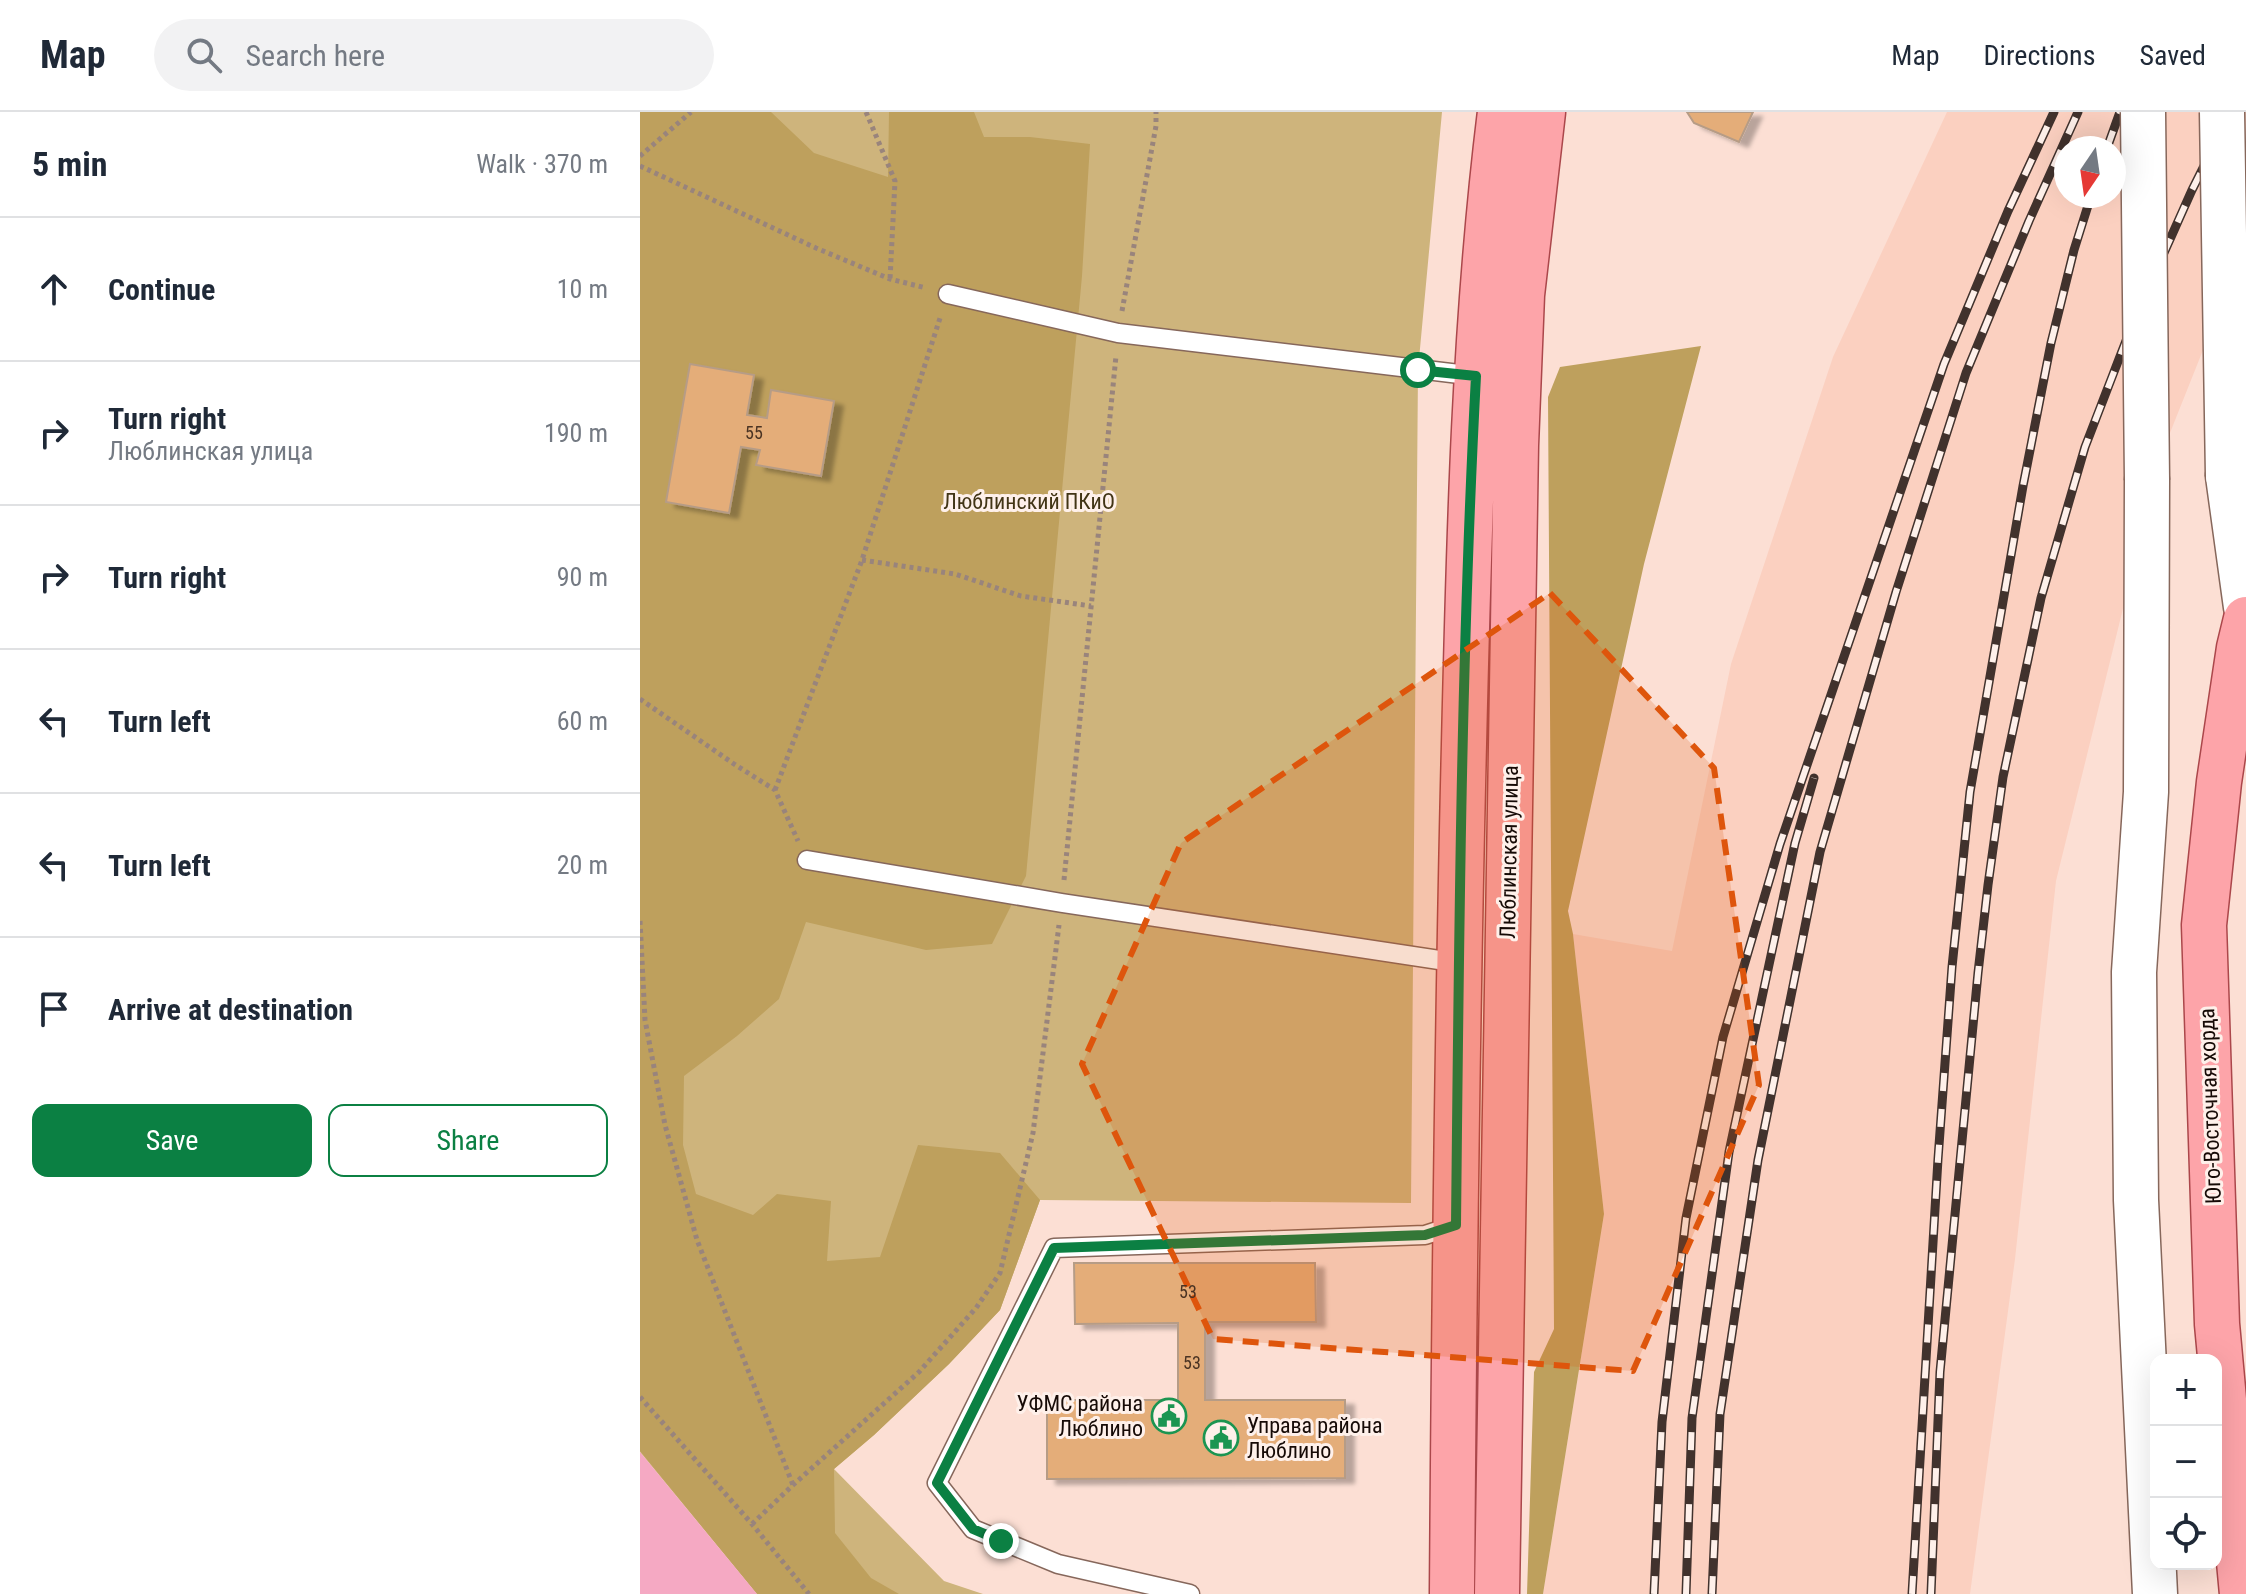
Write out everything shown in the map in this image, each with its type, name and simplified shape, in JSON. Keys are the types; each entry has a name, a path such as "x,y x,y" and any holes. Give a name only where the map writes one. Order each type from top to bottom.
{"main road":[{"path":"1452,1594 1459,963 1470,497 1476,376 1500,112"},
{"name":"Люблинская улица","path":"1497,1594 1516,445 1522,295 1543,112"},
{"path":"2143,112 2146,792 2134,972 2136,1200 2155,1594"},
{"path":"2222,112 2228,476 2246,607"},
{"name":"Юго-Восточная хорда","path":"2242,1594 2217,1324 2204,925 2219,782 2246,619"}],"lane":[{"path":"948,294 1118,333 1476,376"},
{"path":"807,860 1062,903 1459,963"},
{"path":"1190,1594 1058,1564 973,1529 937,1483 1054,1248 1425,1235 1456,1225"}],"path":[{"path":"640,156 691,112"},
{"path":"866,112 895,181 890,279"},
{"path":"752,1524 919,1372 976,1308 1000,1273 1033,1133 1062,903 1118,333 1156,112"},
{"path":"640,166 890,279 948,294 862,560 775,790"},
{"path":"862,560 955,574 1021,596 1091,606"},
{"path":"640,699 775,790 807,860"},
{"path":"640,921 645,1020 665,1125 697,1240 793,1485"},
{"path":"640,1397 809,1594"}],"highlighted area":[{"path":"1550,593 1714,768 1759,1085 1633,1371 1213,1339 1082,1064 1181,843"}],"shaded area":[{"path":"1947,112 2246,112 2246,242 2160,458 2056,881 2015,1259 1970,1594 1543,1594 1604,1214 1573,934 1672,951 1731,664 1833,357"},
{"path":"640,1452 757,1594 640,1594"}],"green space":[{"name":"Люблинский ПКиО","path":"640,112 1442,112 1418,370 1411,1203 1040,1200 1000,1310 949,1364 834,1469 944,1581 983,1594 757,1594 640,1452"},
{"path":"640,112 771,112 814,153 888,177 889,112 974,112 984,137 1030,137 1090,144 1082,276 1026,876 992,944 926,950 806,922 779,999 684,1076 683,1145 696,1194 753,1215 777,1194 831,1201 827,1261 880,1257 918,1145 1000,1153 1040,1200 1000,1310 949,1364 834,1469 835,1533 871,1578 899,1594 757,1594 640,1451"},
{"path":"1701,346 1644,564 1568,911 1604,1214 1543,1594 1527,1594 1534,1372 1554,1329 1548,397 1560,367"}],"building":[{"path":"1687,112 1753,112 1739,142 1694,123"},
{"path":"690,364 754,375 747,415 767,418 771,390 834,401 821,476 756,465 760,450 741,447 729,513 666,502"},
{"path":"1074,1263 1315,1263 1316,1322 1205,1322 1205,1400 1345,1400 1345,1478 1047,1479 1047,1400 1178,1400 1178,1323 1075,1324"}],"railway":[{"path":"1654,1594 1662,1422 1686,1218 1723,1037 1780,844 1944,364 2008,211 2054,112"},
{"path":"1712,1594 1720,1414 1758,1160 1820,852 1896,592 1966,373 2078,112"},
{"path":"2111,136 2120,112"},
{"path":"1931,1594 1940,1372 1978,973 2003,777 2041,598 2085,447 2134,320 2231,112"},
{"path":"1912,1594 1938,1159 1952,967 1970,792 2051,343 2087,208"},
{"path":"1686,1594 1692,1418 1729,1152 1795,843 1814,778"}],"place":[{"name":"УФМС района Люблино","path":"1169,1416"},
{"name":"Управа района Люблино","path":"1221,1438"}],"route":[{"path":"1001,1541 973,1529 937,1483 1054,1248 1425,1235 1456,1225 1461,870 1476,376 1418,370"}]}
